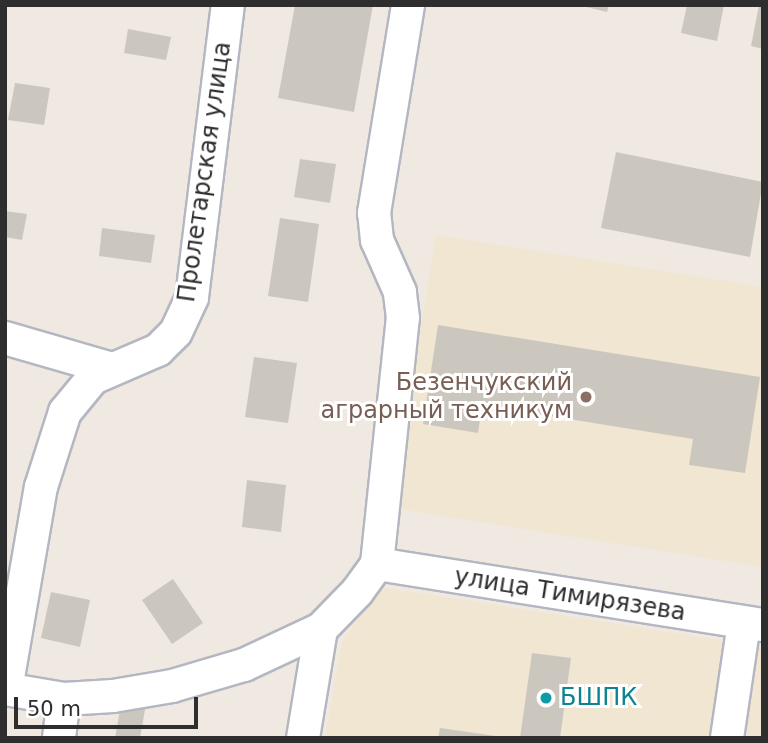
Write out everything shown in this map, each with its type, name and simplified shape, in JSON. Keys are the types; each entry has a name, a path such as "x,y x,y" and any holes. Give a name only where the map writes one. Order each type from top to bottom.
{"street":[{"name":"Пролетарская улица","path":"6,689 41,487 53,444 80,391 112,369 158,350 176,332 192,298 228,5"},
{"path":"6,689 64,699 172,686 244,666 321,629 358,592 377,564 403,318 400,292 377,240 374,213 408,5"},
{"path":"5,338 112,369"},
{"name":"улица Тимирязева","path":"377,564 754,624"},
{"path":"727,738 754,624"},
{"path":"303,738 321,629"},
{"path":"59,738 64,699"}],"shaded area":[{"name":"Безенчукский аграрный техникум","path":"436,235 763,287 763,567 392,508"},
{"path":"380,587 763,647 763,738 325,738 342,642"}],"building":[{"path":"295,5 373,5 354,112 278,98"},
{"path":"578,5 609,5 607,12"},
{"path":"687,5 724,5 717,41 681,33"},
{"path":"759,5 763,5 763,49 751,46"},
{"path":"128,29 171,37 166,60 124,53"},
{"path":"15,83 50,88 44,125 8,120"},
{"path":"616,152 763,182 750,257 601,228"},
{"path":"300,159 336,164 330,203 294,197"},
{"path":"5,211 27,214 22,240 5,237"},
{"path":"280,218 319,224 308,302 268,296"},
{"path":"102,228 155,235 151,263 99,256"},
{"path":"438,325 760,377 745,473 689,465 693,439 482,405 478,433 423,424"},
{"path":"254,357 297,363 288,423 245,417"},
{"path":"247,480 286,485 281,532 242,527"},
{"path":"173,579 203,623 172,644 142,600"},
{"path":"51,592 90,600 80,647 41,638"},
{"name":"БШПК","path":"532,653 571,658 560,738 520,738"},
{"path":"122,699 146,704 140,738 115,738"},
{"name":"БШПК","path":"440,728 496,736 496,738 438,738"}],"place":[{"name":"Безенчукский аграрный техникум","path":"586,397"},
{"name":"БШПК","path":"546,698"}]}
